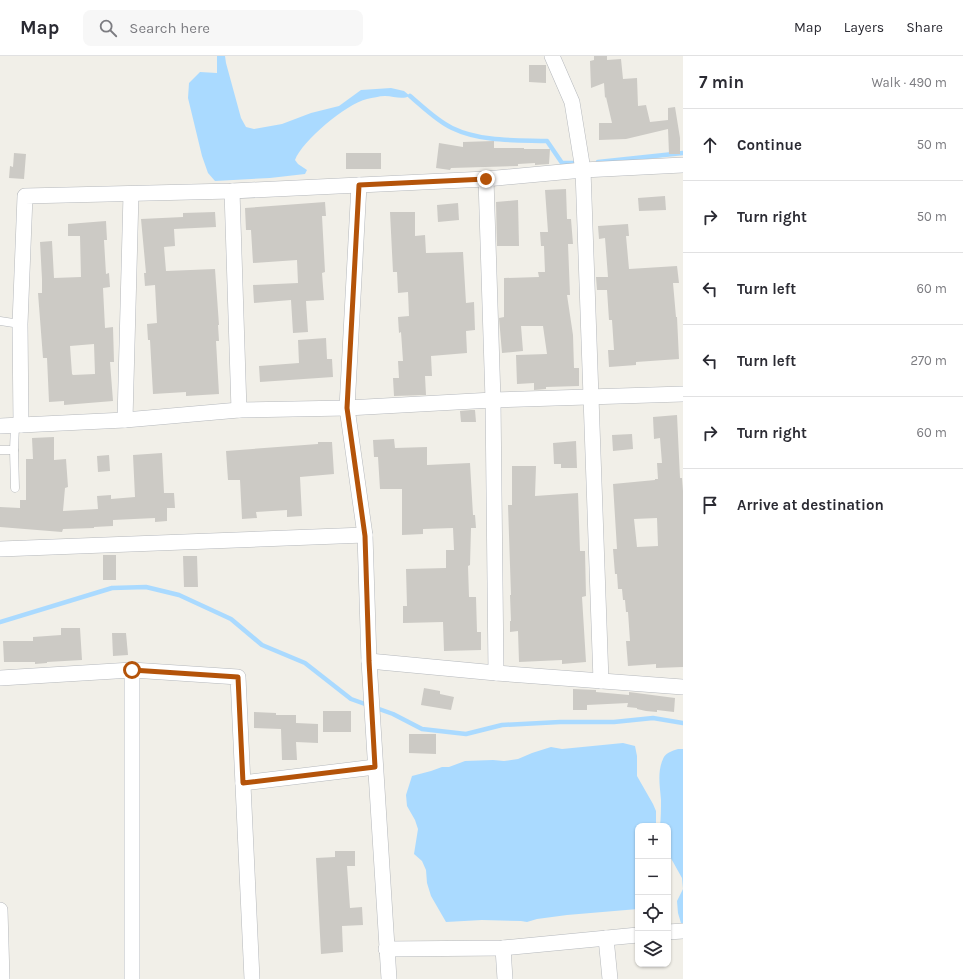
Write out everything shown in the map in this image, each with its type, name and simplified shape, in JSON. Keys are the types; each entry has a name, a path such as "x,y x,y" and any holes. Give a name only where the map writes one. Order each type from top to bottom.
{"street":[{"path":"552,56 572,102 583,170 601,681"},
{"path":"18,425 20,324 26,196 232,191 486,179 583,170 683,165"},
{"path":"486,179 493,400 496,673"},
{"path":"359,185 347,408 365,536 369,661 389,979"},
{"path":"232,191 239,410"},
{"path":"125,420 131,194"},
{"path":"0,426 125,420 239,410 347,408 493,400 683,394"},
{"path":"0,549 365,536"},
{"path":"369,661 496,673 683,687"},
{"path":"132,670 132,979"},
{"path":"0,678 132,670 238,677 252,979"},
{"path":"243,783 375,767"},
{"path":"0,910 2,979"},
{"path":"671,932 683,931"},
{"path":"386,949 503,948 635,935"},
{"path":"606,938 610,979"},
{"path":"503,948 505,979"}],"lane":[{"path":"0,321 20,324"},
{"path":"15,488 14,450 18,425"},
{"path":"0,450 14,450"}],"water":[{"path":"217,56 225,56 241,118 246,127 254,129 282,124 311,113 339,106 361,90 391,88 404,91 410,96 401,98 383,96 367,99 358,102 337,115 315,134 299,152 295,160 307,170 305,174 270,178 215,181 208,173 202,156 188,98 189,83 200,72 217,73"},
{"path":"623,743 635,746 637,756 637,776 656,811 656,823 635,823 635,909 567,915 537,919 527,922 482,920 446,922 431,896 427,883 426,870 422,861 414,854 418,829 407,806 406,795 412,776 442,767 449,767 465,761 504,761 518,759 551,747 562,749"},
{"path":"683,749 683,889 682,878 671,858 671,823 660,823 661,800 659,774 664,757 669,752"},
{"path":"683,889 683,930 678,913 677,901"}],"building":[{"path":"594,56 607,56 607,60 621,59 623,79 637,78 638,106 646,105 650,122 668,120 668,108 675,107 680,138 680,154 669,154 668,129 626,139 599,140 599,123 612,123 606,97 605,98 604,83 591,88 590,61 594,60"},
{"path":"529,65 546,65 546,83 529,82"},
{"path":"494,141 494,148 550,149 549,164 535,165 535,163 518,164 518,166 451,168 450,170 436,168 439,143 463,147 463,142"},
{"path":"14,153 26,154 24,179 9,178 10,166 13,167"},
{"path":"346,153 381,153 381,169 346,169"},
{"path":"566,189 567,219 571,219 573,244 568,244 570,295 567,295 573,335 574,368 579,368 579,386 546,387 546,389 534,390 534,383 517,384 516,355 547,354 543,326 521,326 523,351 502,353 499,318 504,317 504,278 539,277 538,272 545,272 544,246 541,246 540,232 548,232 545,190"},
{"path":"665,196 666,210 639,211 638,198"},
{"path":"518,200 519,246 497,246 496,202"},
{"path":"325,202 326,216 322,216 325,272 322,273 324,300 306,301 308,332 293,333 291,300 254,303 253,285 298,283 297,260 253,263 251,230 246,230 245,208"},
{"path":"458,203 459,220 438,222 437,205"},
{"path":"215,212 216,227 174,229 175,246 164,247 166,271 215,269 219,325 219,341 216,341 219,394 186,396 186,392 153,394 150,340 148,340 147,324 157,323 155,285 145,286 144,273 146,273 141,219 183,217 183,213"},
{"path":"390,212 415,212 415,236 425,235 426,253 463,252 466,303 474,302 475,330 466,331 467,353 431,356 432,376 425,376 426,395 394,396 393,378 399,378 398,361 403,361 401,332 399,333 398,317 409,316 408,292 398,293 397,272 393,272"},
{"path":"106,221 107,240 104,240 106,274 109,273 110,287 103,288 105,328 113,327 114,362 110,362 113,401 64,405 64,401 49,402 47,358 43,358 38,293 42,293 40,242 52,241 54,278 81,277 80,236 68,236 68,224","holes":["94,344 95,374 72,374 70,346"]},
{"path":"628,224 629,236 626,236 629,269 677,266 679,283 673,283 677,317 679,359 636,362 636,365 609,367 608,350 614,350 612,320 609,320 607,290 597,290 596,277 608,277 605,238 599,239 598,226"},
{"path":"326,338 327,359 332,359 333,377 260,382 259,366 299,363 298,340"},
{"path":"475,410 476,422 461,422 460,411"},
{"path":"677,415 680,478 682,478 683,491 683,667 656,668 656,664 628,666 626,641 630,641 628,612 626,612 622,589 618,589 617,574 615,574 613,549 617,549 613,484 658,479 657,463 662,463 660,438 654,439 653,417","holes":["657,518 658,546 637,547 634,519"]},
{"path":"632,434 633,449 613,451 612,435"},
{"path":"54,437 54,460 66,459 68,487 65,488 63,511 98,509 97,496 111,495 111,499 135,497 133,455 162,453 164,493 174,493 175,508 167,508 167,521 155,522 155,518 113,520 113,526 63,529 62,532 0,527 0,507 20,508 20,500 26,500 26,459 33,459 32,438"},
{"path":"394,439 395,448 427,447 427,465 470,463 473,515 475,515 476,528 471,528 470,565 468,566 469,597 476,597 477,632 481,632 481,650 444,651 443,622 403,623 403,606 407,606 406,569 446,568 446,550 454,550 453,528 423,529 423,534 402,535 402,489 380,489 378,457 374,457 373,440"},
{"path":"576,441 577,468 561,468 561,464 554,464 553,443"},
{"path":"318,442 332,442 334,474 300,477 302,516 287,517 287,510 256,512 257,518 242,519 240,480 228,480 226,451 318,444"},
{"path":"109,455 110,471 98,472 97,456"},
{"path":"512,466 536,466 535,496 578,493 580,551 585,551 586,596 582,597 586,662 562,664 562,660 519,662 518,631 510,632 511,595 508,505 512,505"},
{"path":"103,555 116,555 116,580 103,580"},
{"path":"183,556 197,556 198,587 184,587"},
{"path":"61,628 80,628 82,660 35,664 35,662 4,662 3,641 33,641 33,637 61,635"},
{"path":"112,633 126,633 128,655 113,656"},
{"path":"424,688 440,691 440,694 454,697 451,710 421,705"},
{"path":"573,689 596,690 596,692 629,695 629,692 675,698 674,712 657,710 657,712 646,711 627,707 628,703 587,705 587,710 573,710"},
{"path":"323,711 351,711 351,732 323,732"},
{"path":"254,712 276,713 276,715 296,715 296,723 318,724 318,743 296,742 297,760 282,760 281,729 254,728"},
{"path":"409,734 436,734 436,754 409,753"},
{"path":"335,851 355,851 355,866 347,866 350,908 362,907 363,925 342,926 343,952 321,954 316,858 335,857"}],"waterway":[{"path":"410,96 441,122 463,133 487,138 547,141 562,163 580,163"},
{"path":"598,162 683,153"},
{"path":"0,622 112,588 146,587 179,595 231,619 262,645 305,663 351,699 393,714 422,729 466,734 502,725 560,722 614,722 653,718 683,723"}],"route":[{"path":"132,670 238,677 243,783 375,767 369,661 365,536 347,408 359,185 486,179"}]}
